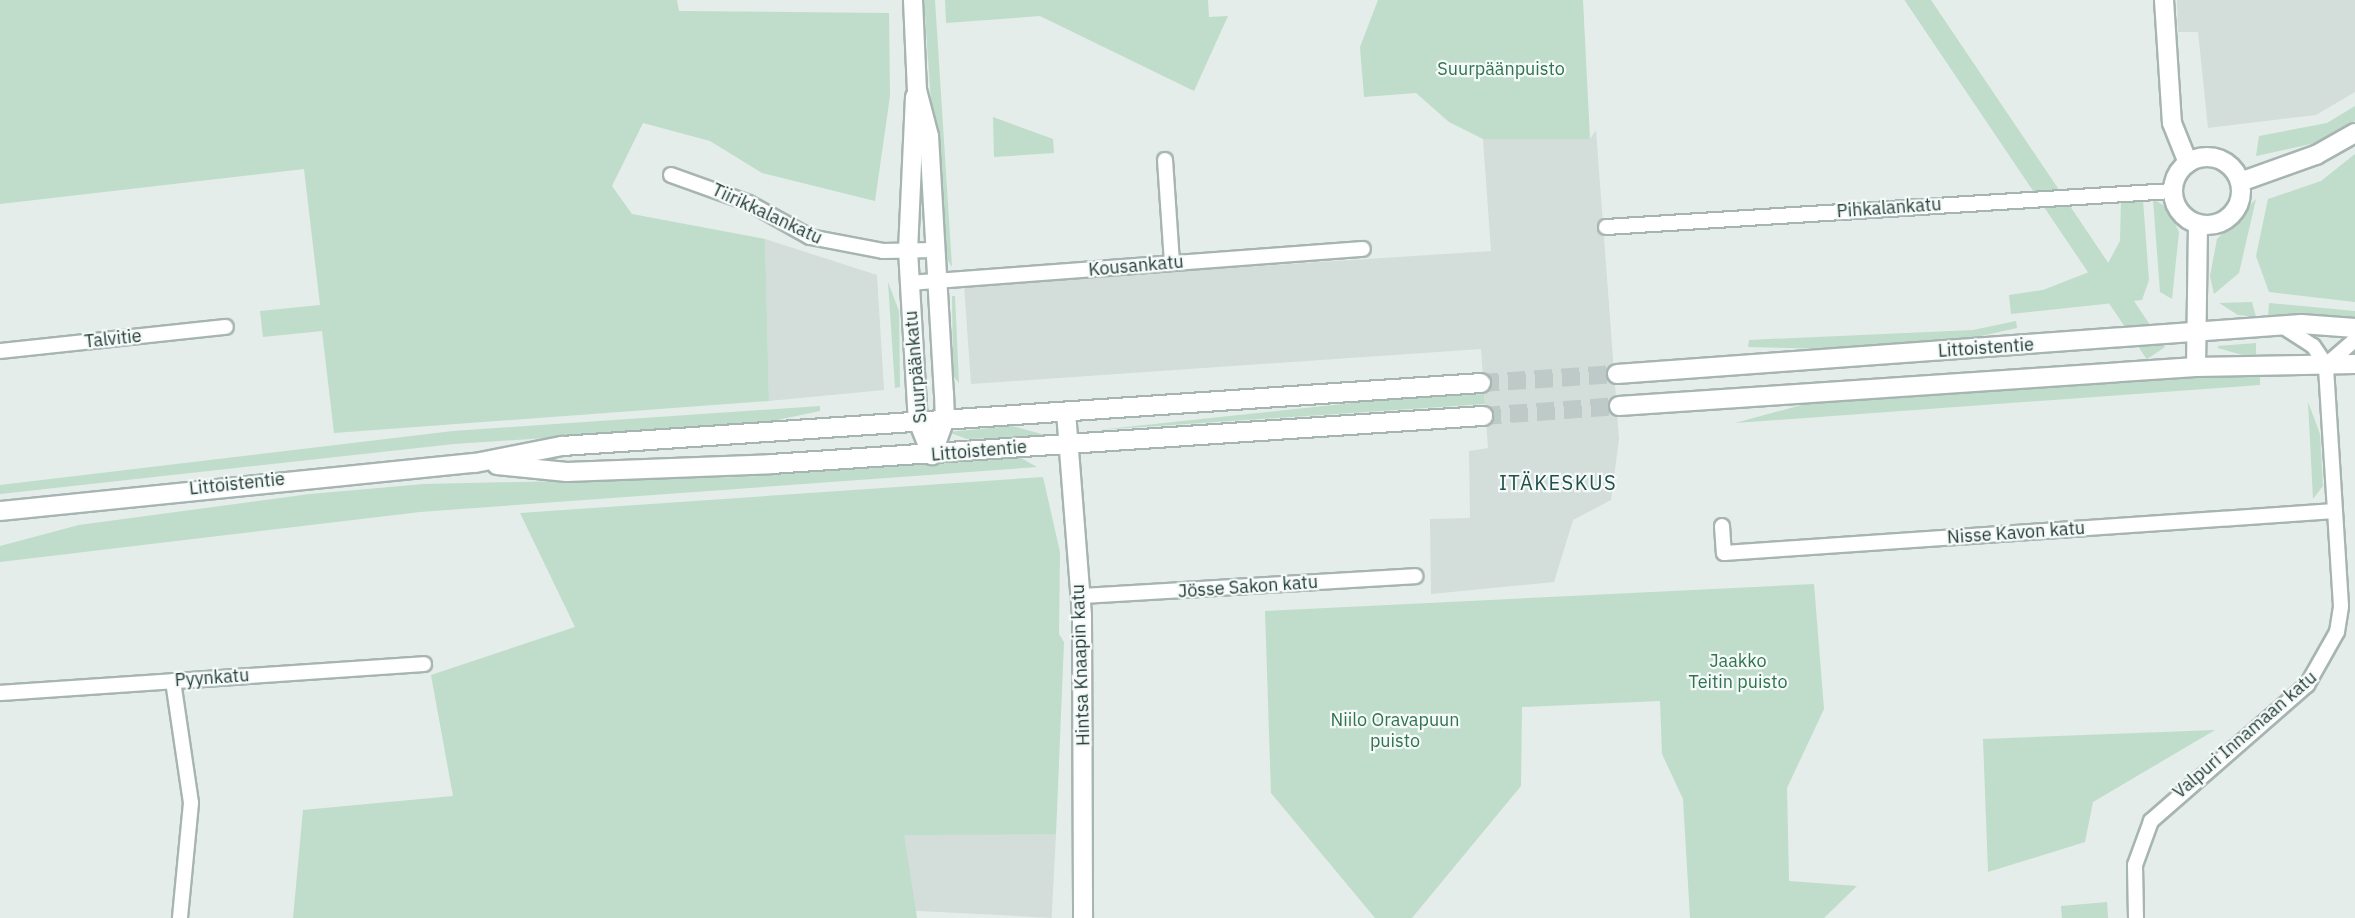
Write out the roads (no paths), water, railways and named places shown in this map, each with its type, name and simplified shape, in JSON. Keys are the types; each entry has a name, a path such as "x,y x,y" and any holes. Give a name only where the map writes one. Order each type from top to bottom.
{"main road":[{"name":"Suurpäänkatu","path":"913,0 917,90 929,136 945,420 932,455"},
{"path":"2164,0 2172,123 2188,163"},
{"name":"Suurpäänkatu","path":"917,90 910,129 909,283 918,421 932,455"},
{"path":"2240,182 2316,155 2355,133"},
{"path":"2219,159 2240,182 2239,202 2227,218 2198,224 2180,212 2172,191 2188,163 2219,159"},
{"path":"2196,367 2193,334 2198,224"},
{"name":"Littoistentie","path":"1617,374 2282,326 2355,328"},
{"name":"Littoistentie","path":"1619,406 2196,367 2355,364"},
{"name":"Littoistentie","path":"0,511 475,463 562,446 1481,383"},
{"name":"Hintsa Knaapin katu","path":"1066,412 1080,596 1083,918"},
{"name":"Littoistentie","path":"475,463 567,472 932,455 1068,443 1484,416"}],"street":[{"path":"1165,160 1172,262"},
{"name":"Tiirikkalankatu","path":"671,175 749,203 810,237 908,250 935,250"},
{"name":"Pihkalankatu","path":"1606,227 2172,191"},
{"name":"Kousankatu","path":"909,283 1363,249"},
{"path":"2282,326 2313,346 2326,365 2355,340"},
{"name":"Talvitie","path":"0,351 225,327"},
{"name":"Valpuri Innamaan katu","path":"2136,918 2136,858 2154,817 2302,690 2328,657 2341,606 2326,365"},
{"name":"Nisse Kavon katu","path":"1722,526 1724,553 2335,511"},
{"name":"Jösse Sakon katu","path":"1080,596 1415,576"},
{"name":"Pyynkatu","path":"0,693 424,664"},
{"path":"173,681 191,803 180,918"}],"tunnel":[{"path":"1481,383 1617,374"},
{"path":"1483,416 1619,406"}],"district":[{"name":"ITÄKESKUS","path":"1558,482"}],"park label":[{"name":"Suurpäänpuisto","path":"1501,69"},
{"name":"Jaakko Teitin puisto","path":"1738,672"},
{"name":"Niilo Oravapuun puisto","path":"1395,731"}]}
